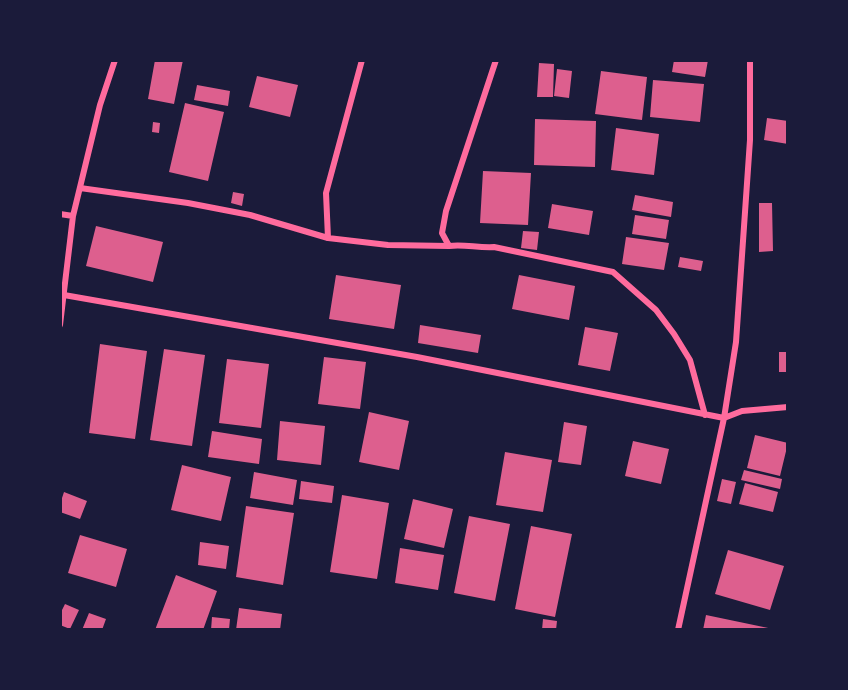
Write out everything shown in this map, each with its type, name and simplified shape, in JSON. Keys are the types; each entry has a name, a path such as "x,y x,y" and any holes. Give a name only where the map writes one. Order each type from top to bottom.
{"street":[{"path":"60,325 73,216 100,105 115,60"},
{"path":"328,238 326,193 362,60"},
{"path":"448,246 442,233 447,211 496,60"},
{"path":"678,630 723,418 737,330 750,140 750,60"},
{"path":"80,188 188,202 250,215 328,238 388,245 448,246 461,244 477,248 494,247 613,272 656,310 674,334 690,360 705,414"},
{"path":"60,214 73,216"},
{"path":"64,295 417,357 723,418 742,411 788,407"}],"building":[{"path":"155,60 183,60 174,104 148,99"},
{"path":"674,60 708,60 705,77 672,72"},
{"path":"539,63 554,64 553,97 537,97"},
{"path":"557,69 572,71 569,98 554,96"},
{"path":"601,71 647,77 642,120 595,114"},
{"path":"257,76 298,85 290,117 249,107"},
{"path":"653,80 704,84 700,122 650,117"},
{"path":"197,85 230,91 228,106 194,100"},
{"path":"185,103 224,112 208,181 169,172"},
{"path":"767,118 788,121 788,144 764,140"},
{"path":"535,119 596,121 595,167 534,165"},
{"path":"153,122 160,123 159,133 152,132"},
{"path":"616,128 659,134 654,175 611,170"},
{"path":"483,171 531,173 528,225 480,223"},
{"path":"233,192 244,194 242,206 231,203"},
{"path":"635,195 673,202 671,217 632,210"},
{"path":"759,203 772,203 773,251 759,252"},
{"path":"552,204 593,211 589,235 548,228"},
{"path":"635,215 669,220 666,239 632,234"},
{"path":"96,226 163,242 153,282 86,266"},
{"path":"523,231 539,232 537,250 521,248"},
{"path":"626,237 669,243 664,270 622,264"},
{"path":"680,257 703,261 701,271 678,267"},
{"path":"336,275 401,285 394,329 329,319"},
{"path":"519,275 575,286 569,320 512,309"},
{"path":"420,325 481,335 478,353 418,343"},
{"path":"585,327 618,333 610,371 578,365"},
{"path":"100,344 147,351 135,439 89,433"},
{"path":"164,349 205,355 192,446 150,440"},
{"path":"779,352 788,352 788,372 779,372"},
{"path":"324,357 366,362 360,409 318,404"},
{"path":"227,359 269,364 261,428 219,423"},
{"path":"369,412 409,421 399,470 359,462"},
{"path":"280,421 325,426 321,465 277,460"},
{"path":"564,422 587,426 581,465 558,462"},
{"path":"212,431 262,439 259,464 208,457"},
{"path":"755,435 788,443 780,476 747,468"},
{"path":"633,441 669,449 661,484 625,476"},
{"path":"505,452 552,460 543,512 496,505"},
{"path":"182,465 231,477 221,521 171,510"},
{"path":"744,470 782,479 780,489 741,480"},
{"path":"254,472 297,480 293,505 250,498"},
{"path":"722,479 736,482 731,504 717,501"},
{"path":"301,481 334,486 332,503 299,499"},
{"path":"745,483 778,492 773,512 739,504"},
{"path":"64,492 87,501 80,519 60,512"},
{"path":"342,495 389,503 377,579 330,572"},
{"path":"413,499 453,509 444,548 404,539"},
{"path":"246,506 294,513 283,585 236,577"},
{"path":"469,516 510,524 495,601 454,593"},
{"path":"531,526 572,534 555,617 515,609"},
{"path":"80,535 127,549 116,587 68,573"},
{"path":"200,542 229,546 226,569 198,565"},
{"path":"400,548 444,555 438,590 395,583"},
{"path":"728,550 784,566 770,610 715,594"},
{"path":"176,575 217,591 203,630 155,630"},
{"path":"65,604 79,610 70,629 60,625 60,614"},
{"path":"239,608 282,614 280,630 236,630"},
{"path":"89,613 106,619 102,630 82,630"},
{"path":"706,615 773,629 773,630 703,630"},
{"path":"212,617 230,619 229,630 211,630"},
{"path":"543,619 557,621 556,630 542,630"}]}
